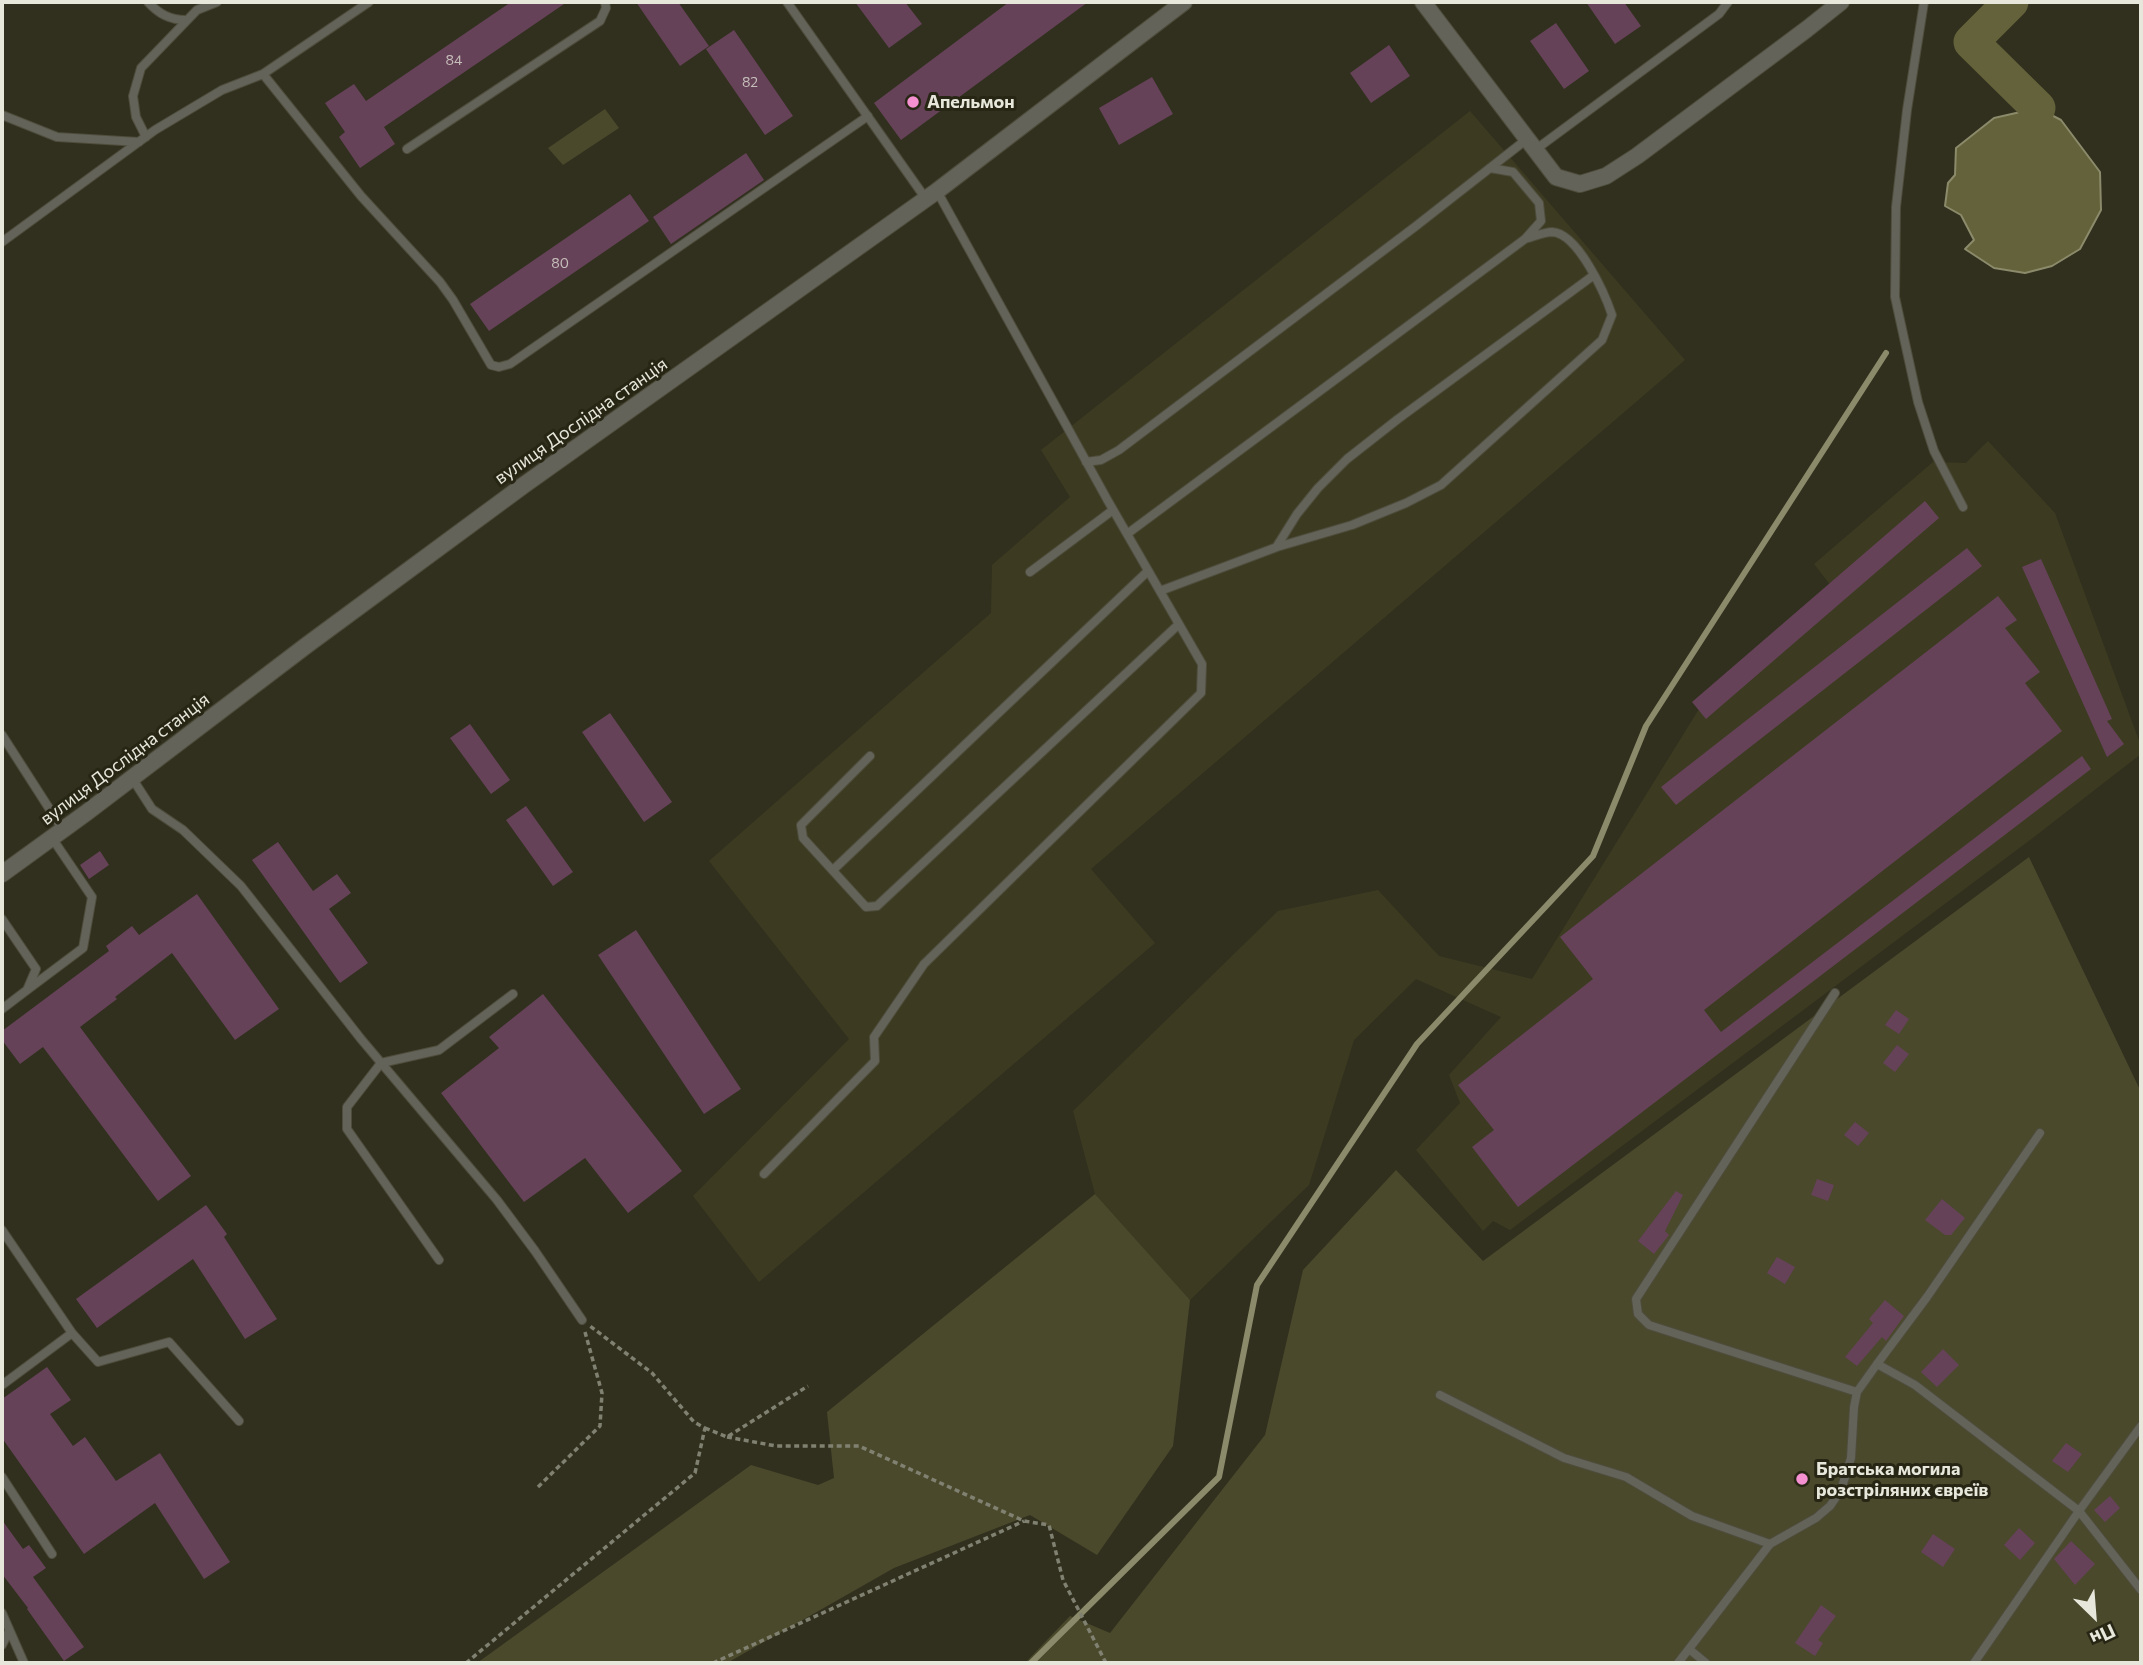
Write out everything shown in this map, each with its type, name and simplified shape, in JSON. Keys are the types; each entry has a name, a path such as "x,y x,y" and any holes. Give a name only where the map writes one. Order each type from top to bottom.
{"street":[{"name":"вулиця Дослідна станція","path":"2,874 524,485 932,195 1184,2"},
{"path":"1423,2 1556,177 1580,184 1606,176 1841,2"}],"lane":[{"path":"148,2 165,16 174,20 187,20"},
{"path":"143,139 133,96 141,68 197,10 217,2"},
{"path":"2,242 143,139 222,90 263,74 369,2"},
{"path":"408,149 600,21 606,8 605,2"},
{"path":"764,1174 875,1061 874,1037 924,964 1201,693 1202,664 932,195 867,116 787,2"},
{"path":"1086,462 1101,460 1119,450 1490,168 1531,145 1719,14 1728,2"},
{"path":"1924,2 1906,110 1896,207 1895,297 1918,402 1934,450 1963,508"},
{"path":"263,74 361,196 440,282 491,365 499,367 510,364 867,116"},
{"path":"2,116 57,137 143,139"},
{"path":"1127,534 1525,239 1541,221 1539,203 1513,172 1490,168"},
{"path":"1160,591 1277,547 1352,525 1441,485 1602,340 1612,315 1605,293 1567,238 1553,232 1525,239"},
{"path":"1277,547 1297,514 1347,459 1594,275"},
{"path":"1030,572 1113,510"},
{"path":"833,870 1148,571"},
{"path":"870,756 801,825 803,838 866,907 877,906 1179,624"},
{"path":"2,735 92,897 83,948 2,1009"},
{"path":"132,778 152,808 183,830 241,886 504,1210 536,1251 582,1320"},
{"path":"2,919 36,969 27,990"},
{"path":"1835,993 1636,1299 1638,1314 1649,1325 1857,1392"},
{"path":"439,1260 347,1129 347,1107 382,1063 439,1050 513,994"},
{"path":"1678,1663 1770,1544 1816,1518 1830,1506 1840,1490 1851,1458 1857,1392 1927,1297 2040,1133"},
{"path":"2,1230 72,1333 98,1362 169,1342 239,1421"},
{"path":"2,1385 72,1333"},
{"path":"1877,1364 1915,1385 2079,1511 2141,1590"},
{"path":"1440,1395 1564,1458 1626,1477 1692,1516 1770,1544"},
{"path":"1974,1663 2141,1426"},
{"path":"2,1476 52,1554"},
{"path":"2,1613 24,1663"},
{"path":"2,1645 9,1631"},
{"path":"1689,1649 1706,1663"}],"path":[{"path":"582,1320 652,1373 694,1422 705,1428 726,1437 776,1446 859,1446 1024,1521 1049,1525 1063,1580 1106,1663"},
{"path":"538,1487 600,1426 602,1393 582,1320"},
{"path":"726,1437 808,1386"},
{"path":"466,1663 695,1473 705,1428"},
{"path":"713,1663 1024,1521"}],"shaded area":[{"path":"2038,108 2061,120 2100,172 2101,210 2080,249 2052,266 2025,273 1994,268 1965,249 1974,240 1961,215 1945,206 1948,183 1955,175 1956,148 1994,118"},
{"path":"605,109 619,128 563,165 548,148"},
{"path":"1470,111 1685,360 1091,869 1155,943 759,1282 693,1196 849,1039 709,861 991,613 992,565 1070,497 1041,450"},
{"path":"1988,441 2055,513 2141,746 2141,754 1510,1230 1493,1221 1483,1231 1416,1150 1460,1103 1449,1075 1501,1017 1416,979 1354,1040 1309,1185 1190,1300 1095,1194 1073,1111 1278,911 1378,890 1439,956 1532,979 1704,701 1832,587 1814,564 1933,462 1966,463"},
{"path":"2029,857 2141,1092 2141,1663 1025,1663 1070,1616 1110,1633 1265,1435 1303,1270 1396,1170 1483,1261"},
{"path":"1095,1194 1190,1300 1173,1446 1097,1555 1030,1515 894,1568 727,1663 477,1663 751,1465 818,1485 834,1478 827,1412"}],"building":[{"path":"511,2 567,2 384,127 395,144 360,168 339,137 345,132 325,103 354,84 366,101"},
{"path":"636,2 678,2 709,46 680,66"},
{"path":"855,2 905,2 922,24 889,48"},
{"path":"1009,2 1088,2 901,140 874,103"},
{"path":"1586,2 1624,2 1641,26 1615,44"},
{"path":"1556,23 1589,71 1564,89 1530,41"},
{"path":"734,30 793,116 765,135 706,49"},
{"path":"1389,45 1410,76 1371,103 1350,73"},
{"path":"1152,77 1173,114 1119,145 1099,108"},
{"path":"746,153 764,180 671,244 653,217"},
{"path":"630,194 649,221 489,331 470,304"},
{"path":"1925,501 1939,518 1706,719 1692,702"},
{"path":"1967,548 1982,566 1676,805 1661,787"},
{"path":"2041,559 2112,719 2107,721 2124,744 2107,757 2022,567"},
{"path":"1998,596 2017,620 2005,628 2040,672 2025,683 2062,731 1704,1010 1721,1032 2082,756 2091,769 1518,1207 1472,1147 1494,1130 1458,1085 1593,979 1560,937"},
{"path":"610,713 672,802 644,822 582,732"},
{"path":"470,724 510,780 491,794 450,738"},
{"path":"526,806 573,872 553,886 506,820"},
{"path":"278,842 313,891 337,874 351,893 329,909 368,963 340,983 252,860"},
{"path":"100,851 109,865 89,879 80,865"},
{"path":"197,894 279,1009 235,1040 172,953 80,1027 191,1176 158,1201 43,1047 20,1064 2,1040 2,1031 109,951 106,946 132,926 139,935"},
{"path":"636,930 741,1089 704,1114 598,955"},
{"path":"543,994 682,1171 628,1213 585,1158 524,1202 441,1093 499,1048 489,1037"},
{"path":"1896,1010 1909,1019 1899,1034 1885,1025"},
{"path":"1897,1045 1909,1054 1895,1072 1883,1063"},
{"path":"1855,1122 1869,1133 1858,1146 1844,1135"},
{"path":"1817,1179 1834,1185 1828,1201 1811,1195"},
{"path":"1676,1191 1683,1195 1665,1231 1669,1235 1654,1254 1638,1241"},
{"path":"1942,1199 1965,1218 1951,1235 1945,1235 1925,1220"},
{"path":"206,1205 227,1234 224,1237 277,1319 245,1339 193,1259 97,1328 76,1299"},
{"path":"1777,1257 1795,1267 1785,1284 1767,1273"},
{"path":"1885,1300 1904,1316 1886,1341 1882,1337 1857,1366 1845,1357 1873,1323 1869,1319"},
{"path":"1943,1349 1959,1365 1937,1387 1921,1372"},
{"path":"47,1367 71,1400 50,1414 73,1446 85,1437 116,1481 160,1453 230,1562 204,1579 155,1503 84,1554 2,1438 2,1399"},
{"path":"2066,1443 2082,1454 2068,1472 2052,1461"},
{"path":"2110,1496 2120,1508 2105,1522 2094,1510"},
{"path":"2,1520 23,1549 29,1545 46,1568 33,1577 84,1647 64,1661 2,1574"},
{"path":"2019,1528 2035,1543 2020,1560 2004,1545"},
{"path":"1933,1534 1955,1549 1943,1567 1921,1552"},
{"path":"2071,1541 2095,1564 2075,1585 2054,1559"},
{"path":"1821,1605 1836,1616 1818,1640 1823,1643 1815,1656 1795,1643"}],"waterway":[{"path":"2011,2 1971,42 2038,108"},
{"path":"1031,1663 1219,1477 1257,1285 1417,1044 1593,856 1646,726 1886,353"}],"place":[{"name":"Апельмон","path":"913,102"},
{"name":"Братська могила розстріляних євреїв","path":"1802,1479"}]}
